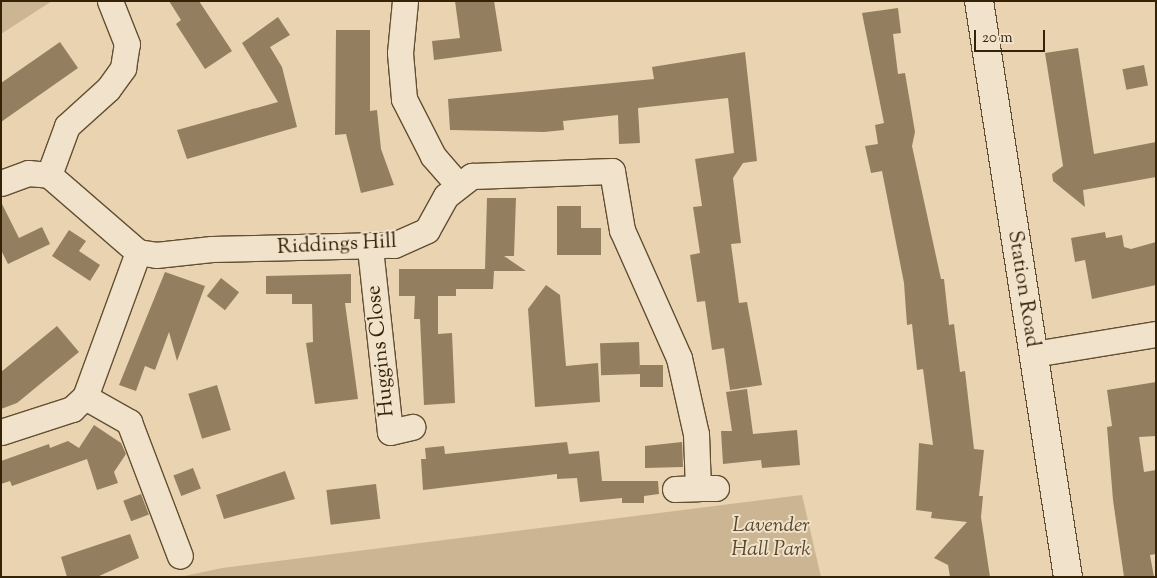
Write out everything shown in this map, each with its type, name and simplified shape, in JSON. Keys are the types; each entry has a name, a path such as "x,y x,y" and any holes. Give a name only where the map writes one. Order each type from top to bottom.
{"street":[{"path":"49,175 67,126 108,89 123,68 127,44 110,1"},
{"path":"405,1 400,53 404,98 433,156 457,184 472,176 612,171 622,230 679,358 696,434 696,488"},
{"name":"Station Road","path":"979,1 1068,577"},
{"path":"1,183 28,173 49,175 138,252 85,397 72,410 1,432"},
{"name":"Riddings Hill","path":"138,252 156,255 212,249 370,248 411,241 427,230 457,184"},
{"name":"Huggins Close","path":"370,248 390,432 412,427"},
{"path":"1034,354 1156,334"},
{"path":"85,397 129,422 180,556"}],"green space":[{"path":"1,1 52,1 1,34"},
{"name":"Lavender Hall Park","path":"802,495 821,577 180,577 222,568"}],"building":[{"path":"169,1 199,1 232,51 205,69 176,24 181,20"},
{"path":"455,1 494,1 502,51 434,60 432,41 460,38"},
{"path":"898,8 901,33 893,34 898,74 905,73 915,132 912,146 941,279 944,279 949,325 954,324 960,372 965,371 974,449 984,450 979,496 983,496 981,517 990,577 950,577 948,565 934,558 967,522 931,518 932,512 916,510 919,443 933,445 923,369 917,370 912,324 907,325 904,283 882,171 871,173 865,146 878,144 875,125 884,123 862,13"},
{"path":"278,17 290,35 270,47 282,67 297,127 187,159 177,130 278,102 242,43"},
{"path":"336,30 370,30 370,111 377,110 381,149 394,185 361,193 346,134 335,135"},
{"path":"60,42 78,68 1,122 1,83"},
{"path":"1078,48 1094,154 1156,142 1156,177 1083,190 1085,207 1053,181 1052,174 1063,166 1045,53"},
{"path":"745,52 757,161 743,163 733,178 741,243 731,244 739,303 747,302 762,385 730,390 724,348 712,350 705,301 697,302 690,255 700,253 693,207 702,206 695,159 734,153 728,98 638,108 640,143 619,144 618,115 563,121 564,130 544,132 450,130 448,99 654,79 652,67"},
{"path":"1144,65 1148,86 1126,90 1122,69"},
{"path":"487,198 516,198 514,256 504,256 526,271 494,271 493,289 456,289 456,296 438,296 438,334 452,333 455,403 424,405 420,319 414,319 415,296 399,296 399,269 485,269"},
{"path":"1,202 19,238 42,227 50,244 8,264 1,250"},
{"path":"557,206 581,206 581,228 601,228 601,255 557,255"},
{"path":"69,230 86,241 79,251 100,265 90,281 52,256"},
{"path":"1105,232 1106,238 1122,235 1124,247 1131,249 1156,242 1156,285 1092,299 1085,260 1075,262 1071,238"},
{"path":"165,272 205,286 177,361 169,332 155,370 145,366 136,391 119,385"},
{"path":"351,274 351,303 345,303 358,399 315,404 306,343 313,342 312,304 292,304 292,294 266,294 266,276"},
{"path":"221,278 239,292 225,310 207,296"},
{"path":"546,285 560,295 566,366 598,363 600,402 535,407 528,309"},
{"path":"57,326 79,352 17,403 1,409 1,372"},
{"path":"639,342 640,374 601,375 600,343"},
{"path":"640,365 663,365 663,387 640,387"},
{"path":"1156,382 1156,436 1139,437 1144,472 1156,470 1156,554 1150,555 1154,577 1124,577 1113,500 1107,427 1112,426 1107,390"},
{"path":"217,385 231,430 202,439 188,394"},
{"path":"747,389 753,434 797,430 800,465 762,468 761,460 723,464 721,431 732,431 726,392"},
{"path":"94,425 121,443 126,454 114,472 118,483 97,490 87,459 12,486 10,481 1,484 1,461 49,444 50,448 68,441 79,448"},
{"path":"567,442 569,454 599,451 602,481 658,481 659,494 644,496 644,503 622,503 622,498 580,502 577,478 557,479 557,474 423,490 421,459 426,459 425,448 444,446 445,454"},
{"path":"682,442 683,467 645,468 645,446"},
{"path":"193,468 201,489 181,496 173,476"},
{"path":"285,471 295,499 224,519 216,495"},
{"path":"376,484 380,519 331,525 326,490"},
{"path":"141,494 149,515 131,521 123,501"},
{"path":"130,534 139,558 97,577 67,577 61,557"}]}
